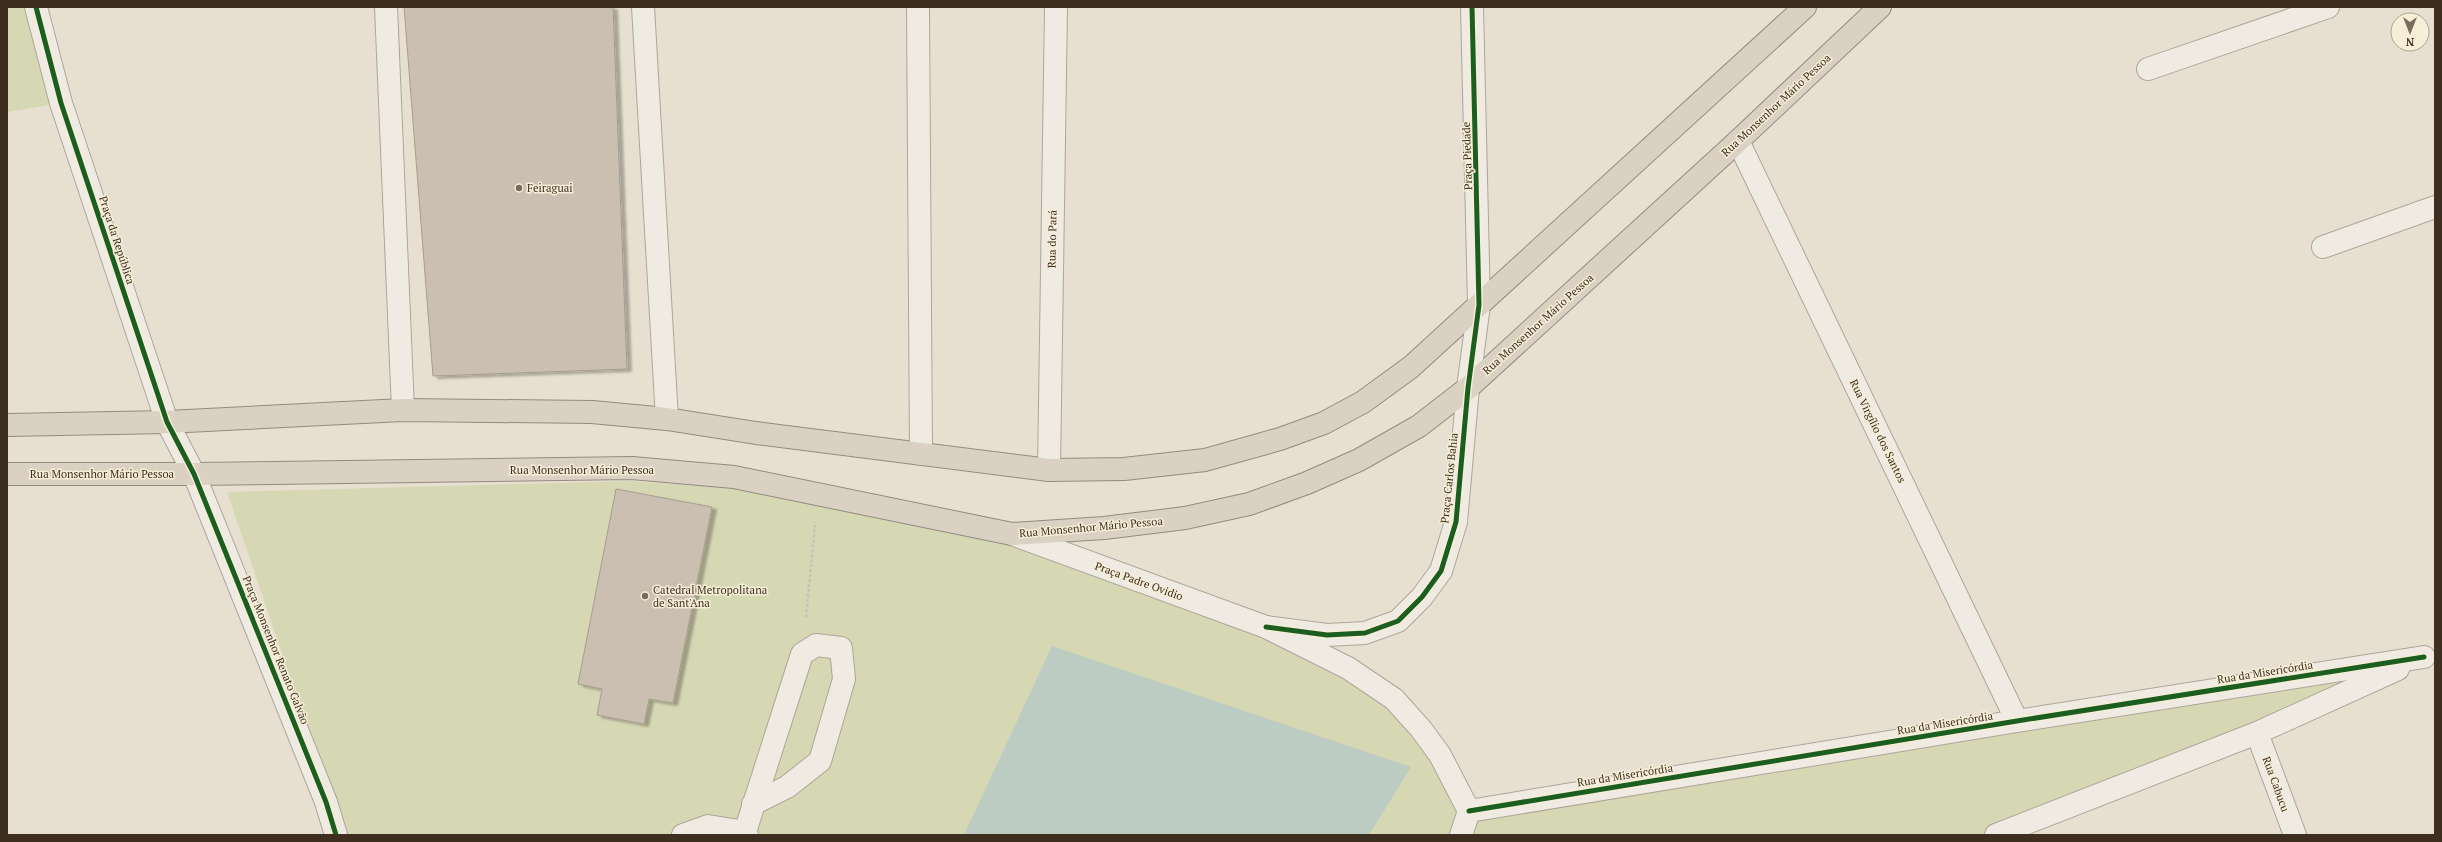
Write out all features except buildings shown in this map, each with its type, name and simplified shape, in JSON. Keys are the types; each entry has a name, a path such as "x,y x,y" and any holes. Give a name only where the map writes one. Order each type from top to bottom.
{"highway":[{"path":"7,425 167,422 403,410 592,412 667,418 756,433 1049,470 1124,469 1205,460 1280,439 1324,423 1363,402 1411,367 1805,7"},
{"name":"Rua Monsenhor Mário Pessoa","path":"7,474 194,474 632,468 734,477 1012,534 1104,528 1163,521 1249,504 1307,483 1359,460 1418,426 1468,388 1738,141 1880,7"}],"street":[{"name":"Praça da República","path":"36,7 61,103 167,422 194,474"},
{"path":"386,7 403,410"},
{"path":"643,7 667,418"},
{"path":"918,7 921,454"},
{"name":"Rua do Pará","path":"1049,470 1056,7"},
{"name":"Praça Piedade","path":"1472,7 1479,305"},
{"path":"2148,69 2328,7"},
{"name":"Rua Virgílio dos Santos","path":"1738,141 2017,721"},
{"path":"2323,247 2435,207"},
{"name":"Praça Carlos Bahia","path":"1266,627 1327,635 1365,633 1398,621 1422,597 1441,572 1456,522 1468,388 1479,305"},
{"name":"Praça Monsenhor Renato Galvão","path":"194,474 326,802 336,835"},
{"name":"Praça Padre Ovidio","path":"1012,534 1266,627"},
{"path":"1266,627 1348,668 1394,699 1422,729 1440,756 1469,811 1461,835"},
{"path":"683,835 708,826 746,833 753,804 802,654 816,645 841,648 844,679 820,761 788,786 753,804"},
{"name":"Rua da Misericórdia","path":"1469,811 2430,655"},
{"name":"Rua da Misericórdia","path":"1996,835 2257,733 2430,655"},
{"name":"Rua Cabucu","path":"2257,733 2295,835"}],"path":[{"path":"802,654 816,522"}],"green space":[{"path":"7,7 35,7 61,103 7,112"},
{"path":"630,481 730,488 1006,542 1260,635 1344,676 1390,706 1417,737 1465,819 1460,835 344,835 227,492"},
{"path":"2424,657 1996,835 1462,835 1469,811"}],"shaded area":[{"path":"1052,646 1411,767 1369,835 964,835"}],"cycle path":[{"path":"36,7 61,103 167,422 194,474 326,802 336,835"},
{"path":"1266,627 1327,635 1365,633 1398,621 1422,597 1441,571 1456,522 1468,388 1479,305 1472,7"},
{"path":"1469,811 2017,721 2424,657"}],"place":[{"name":"Feiraguai","path":"519,188"},
{"name":"Catedral Metropolitana de Sant'Ana","path":"645,596"}]}
